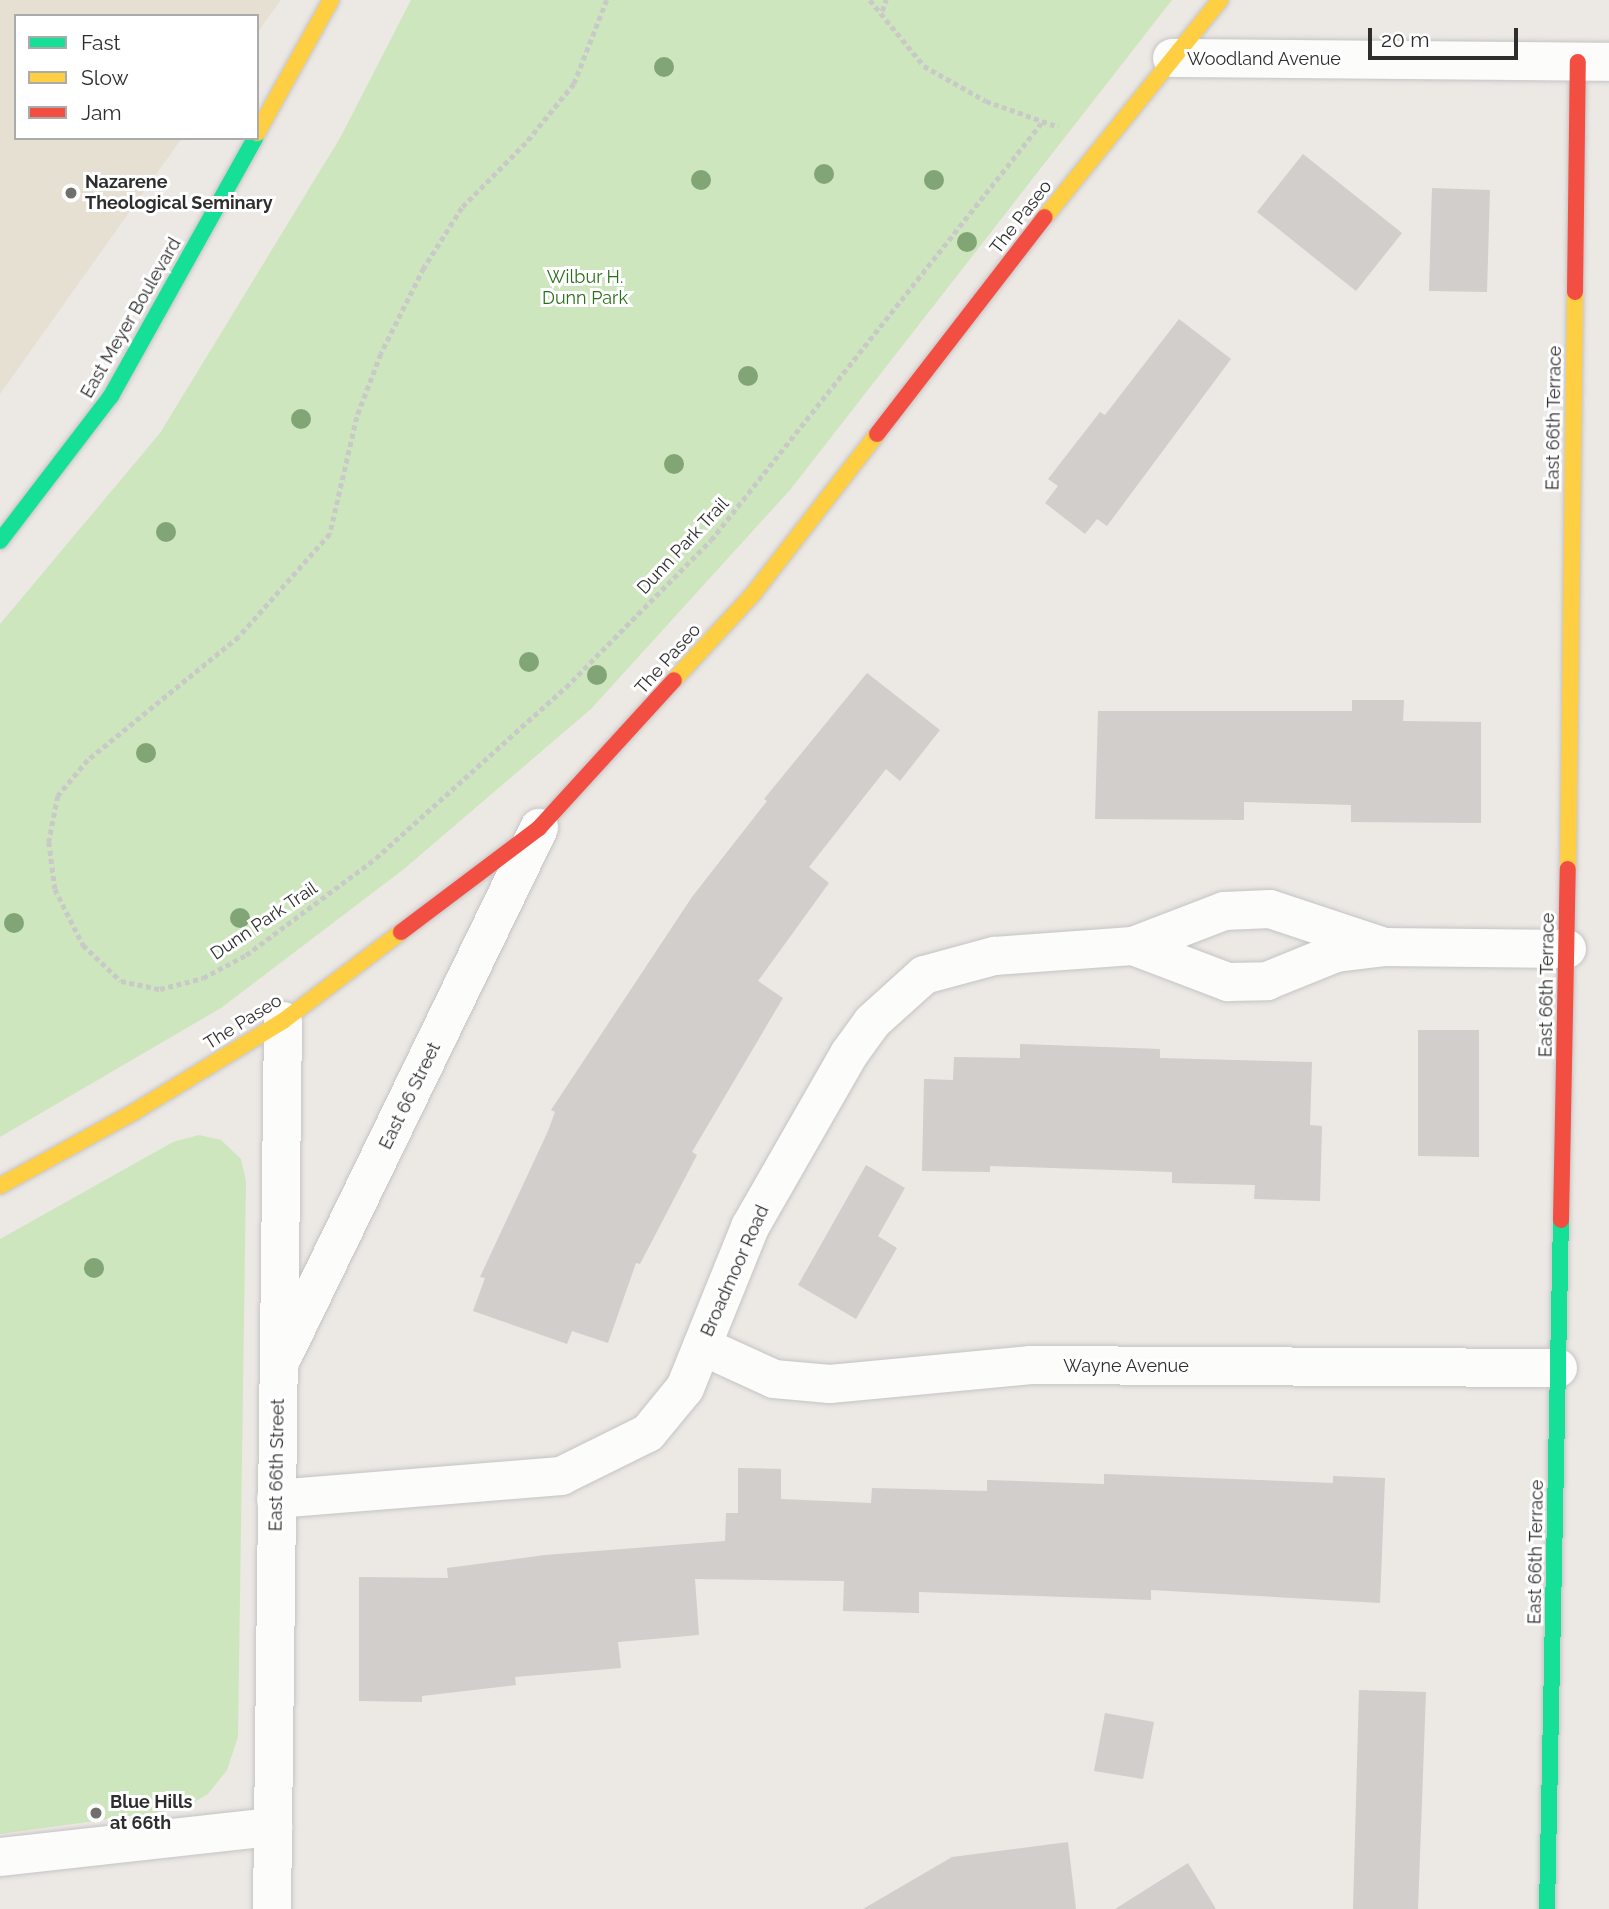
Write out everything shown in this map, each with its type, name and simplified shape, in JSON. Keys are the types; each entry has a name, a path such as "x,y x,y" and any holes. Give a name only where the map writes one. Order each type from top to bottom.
{"main road":[{"path":"259,130 331,0"},
{"name":"The Paseo","path":"0,1186 134,1112 283,1021 539,828 753,594 1220,0"},
{"name":"East 66th Terrace","path":"1547,1909 1567,949 1594,62"},
{"name":"East Meyer Boulevard","path":"0,541 111,397 254,140"}],"street":[{"name":"Woodland Avenue","path":"1172,58 1594,62"},
{"name":"East 66 Street","path":"279,1364 539,828"},
{"name":"Broadmoor Road","path":"276,1499 561,1476 648,1433 685,1388 750,1227 849,1054 872,1022 924,975 994,956 1133,946 1224,911 1270,909 1384,947"},
{"name":"Broadmoor Road","path":"1133,946 1228,982 1267,981 1336,953 1384,947 1567,949"},
{"name":"East 66th Street","path":"272,1909 283,1021"},
{"name":"Wayne Avenue","path":"702,1346 774,1379 830,1384 1031,1365 1558,1367"},
{"path":"0,1857 274,1828"}],"path":[{"name":"Dunn Park Trail","path":"607,0 575,83 526,143 462,208 424,268 381,354 358,417 343,495 330,534 239,637 88,760 58,796 49,842 55,889 83,944 121,981 160,989 203,978 246,955 376,859 566,687 711,540 838,385 1043,121 966,92 924,66 882,11 870,0"},
{"path":"882,11 886,0"}],"shaded area":[{"name":"Nazarene Theological Seminary","path":"0,0 281,0 259,30 259,14 14,14 14,140 181,140 0,394"}],"green space":[{"name":"Wilbur H. Dunn Park","path":"411,0 1172,0 790,490 591,709 404,869 221,1008 0,1137 0,624 160,433 340,138"},
{"path":"199,1135 221,1140 241,1159 246,1181 238,1737 227,1770 208,1794 182,1809 0,1834 0,1239 173,1142"}],"building":[{"path":"1303,154 1402,233 1356,291 1257,212"},
{"path":"1432,188 1490,190 1487,292 1429,291"},
{"path":"1179,319 1231,359 1107,526 1097,519 1085,534 1045,503 1058,486 1048,479 1100,412 1105,415"},
{"path":"867,673 940,730 900,781 886,769 809,867 829,883 758,981 783,998 692,1152 697,1155 640,1264 636,1263 608,1343 572,1331 567,1344 473,1311 485,1278 480,1277 548,1131 555,1112 551,1110 692,897 767,801 764,799"},
{"path":"1352,700 1404,700 1403,721 1481,722 1481,823 1351,822 1351,805 1244,802 1244,820 1095,819 1098,711 1352,711"},
{"path":"1418,1030 1479,1030 1479,1157 1418,1156"},
{"path":"1020,1044 1160,1049 1160,1058 1312,1062 1310,1125 1322,1126 1320,1201 1254,1199 1255,1185 1172,1183 1172,1172 990,1166 990,1172 922,1171 924,1079 953,1080 954,1057 1020,1058"},
{"path":"866,1165 905,1188 878,1236 897,1248 856,1319 798,1285"},
{"path":"738,1468 781,1469 781,1499 871,1503 872,1488 987,1491 987,1480 1104,1484 1104,1474 1333,1483 1333,1476 1385,1478 1380,1603 1151,1590 1151,1600 919,1592 919,1613 843,1611 844,1581 695,1579 699,1635 618,1642 621,1668 515,1677 516,1685 422,1696 422,1702 359,1701 359,1577 448,1578 447,1568 545,1555 725,1541 726,1513 738,1513"},
{"path":"1359,1690 1426,1692 1418,1909 1353,1909"},
{"path":"1105,1713 1154,1722 1143,1779 1094,1771"},
{"path":"1068,1842 1076,1909 863,1909 952,1857"},
{"path":"1188,1863 1216,1909 1115,1909"}],"traffic: fast":[{"path":"0,541 111,396 254,140"},
{"path":"1547,1909 1561,1220"}],"traffic: slow":[{"path":"259,129 331,0"},
{"path":"1045,217 1220,0"},
{"path":"1568,869 1575,292"},
{"path":"674,680 753,594 877,434"},
{"path":"0,1186 134,1112 283,1021 401,932"}],"traffic: jam":[{"path":"1575,292 1578,62"},
{"path":"877,434 1045,217"},
{"path":"401,932 539,828 674,680"},
{"path":"1561,1220 1568,869"}],"place":[{"name":"Nazarene Theological Seminary","path":"71,193"},
{"name":"Blue Hills at 66th","path":"96,1813"}]}
